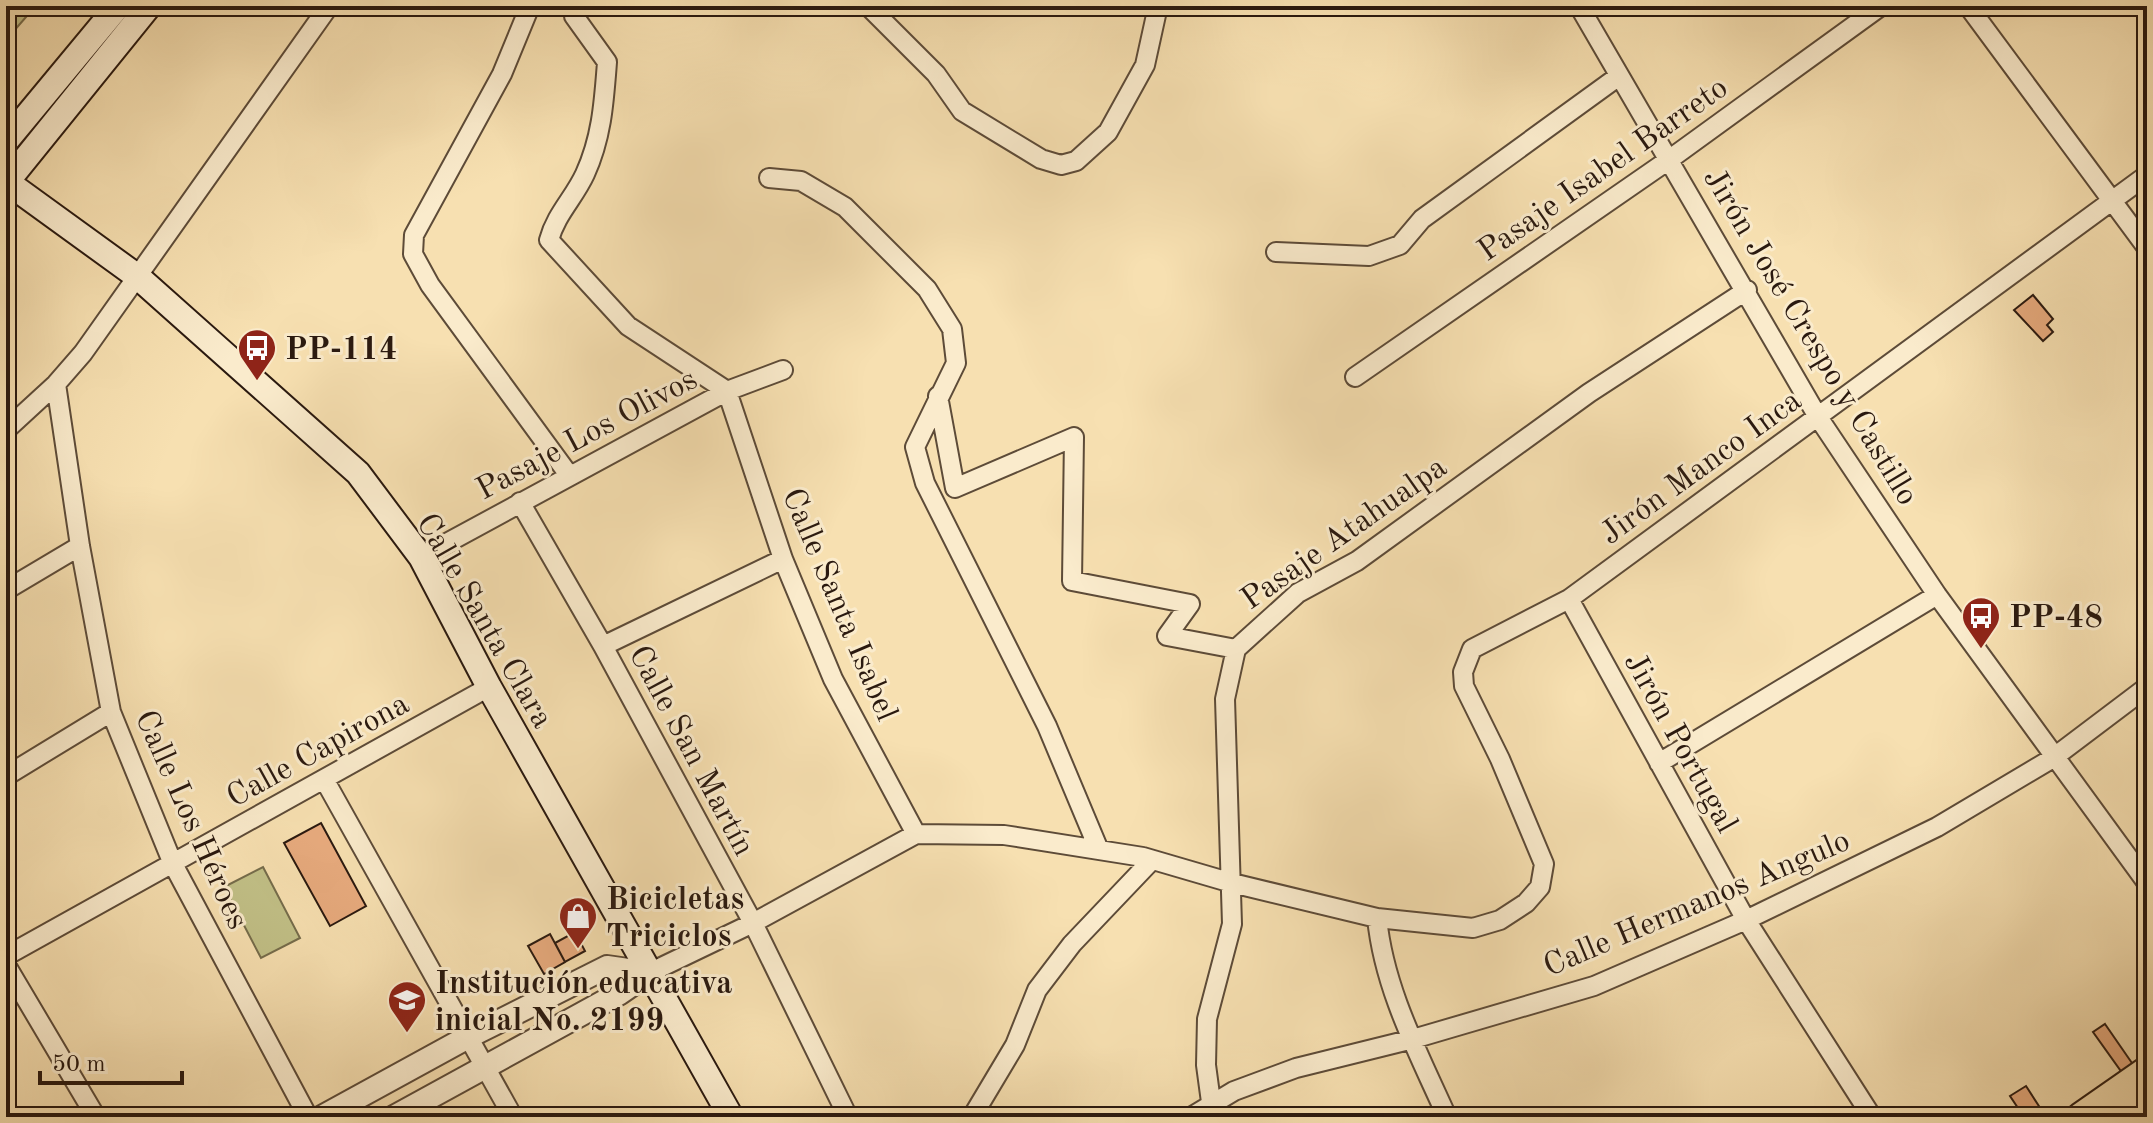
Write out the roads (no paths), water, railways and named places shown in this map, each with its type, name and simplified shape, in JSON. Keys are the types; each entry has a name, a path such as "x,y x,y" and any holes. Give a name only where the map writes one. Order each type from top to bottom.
{"main road":[{"path":"6,141 118,6"},
{"path":"6,182 149,6"},
{"name":"Calle Santa Clara","path":"6,182 138,277 358,473 421,557 489,687 731,1117"},
{"path":"2081,1117 2147,1071"},
{"path":"2123,1117 2147,1101"}],"street":[{"path":"6,430 56,384 138,277 329,6"},
{"path":"530,6 502,74 414,235 413,254 430,285 569,475"},
{"path":"871,9 936,74 962,111 1041,159 1061,165 1083,157 1108,132 1145,65 1158,6"},
{"name":"Jirón José Crespo y Castillo","path":"1579,6 1747,290 1818,417 1937,595 2147,883"},
{"name":"Pasaje Isabel Barreto","path":"1355,377 1670,159 1881,6"},
{"path":"1968,6 2147,248"},
{"path":"574,16 607,62 602,127 584,175 555,218 549,240 628,326 727,391"},
{"path":"1276,252 1369,256 1400,245 1422,219 1619,76"},
{"name":"Jirón Manco Inca","path":"1377,918 1473,928 1500,920 1526,903 1540,887 1544,864 1535,838 1464,686 1463,672 1472,649 1569,599 2147,175"},
{"path":"769,178 801,181 845,207 927,289 952,329 956,363 915,447 925,483 1047,726 1099,850"},
{"name":"Pasaje Atahualpa","path":"1211,1102 1206,1065 1207,1019 1232,924 1225,699 1236,649 1298,593 1357,561 1589,393 1747,290"},
{"name":"Pasaje Los Olivos","path":"421,557 727,391 783,370"},
{"name":"Calle Los Héroes","path":"56,384 80,546 111,712 173,864 308,1117"},
{"name":"Calle Santa Isabel","path":"727,391 783,559 833,679 916,834"},
{"path":"938,395 955,488 1074,437 1072,581 1190,604 1167,636 1236,649"},
{"name":"Calle San Martín","path":"520,502 603,646 753,923 848,1117"},
{"path":"6,590 80,546"},
{"path":"603,646 783,559"},
{"path":"1659,763 1937,595"},
{"name":"Jirón Portugal","path":"1569,599 1746,920 1872,1117"},
{"name":"Calle Capirona","path":"6,956 489,687"},
{"name":"Calle Hermanos Angulo","path":"1191,1117 1211,1102 1296,1068 1413,1039 1594,986 1746,920 1937,827 2053,758 2147,687"},
{"path":"6,776 111,712"},
{"path":"324,779 513,1117"},
{"path":"394,1117 620,993 649,973 753,923 916,834 1004,835 1099,850 1152,860 1377,918 1381,953 1413,1039 1447,1117"},
{"path":"972,1117 1015,1045 1037,990 1072,944 1152,860"},
{"path":"6,965 96,1117"},
{"path":"322,1117 468,1037 607,967 649,973"}],"place":[{"name":"PP-114","path":"257,382"},
{"name":"PP-48","path":"1981,650"},
{"name":"Bicicletas Triciclos","path":"578,950"},
{"name":"Institución educativa inicial No. 2199","path":"407,1034"}]}
